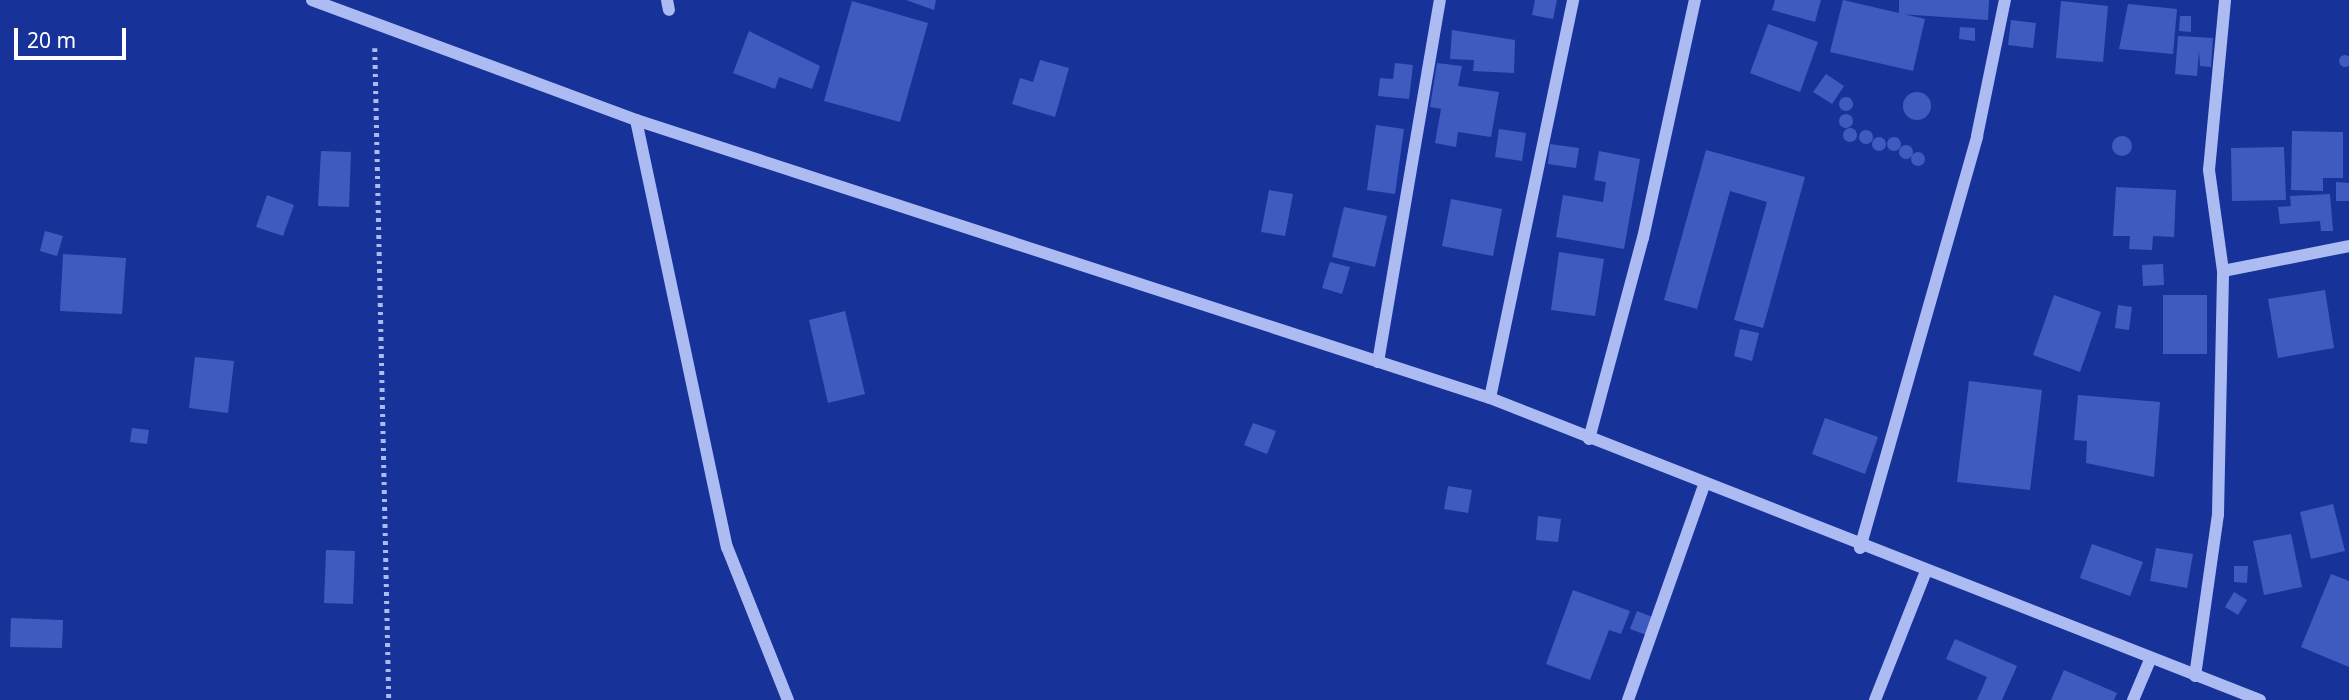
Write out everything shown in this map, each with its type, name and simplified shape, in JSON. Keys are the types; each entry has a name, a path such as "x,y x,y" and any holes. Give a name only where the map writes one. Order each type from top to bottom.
{"street":[{"path":"312,0 636,120 1490,398 1860,548 2260,700"},
{"path":"1378,362 1440,0"},
{"path":"1490,398 1573,0"},
{"path":"1589,439 1643,238 1695,0"},
{"path":"1860,548 1978,136 2005,0"},
{"path":"2195,676 2218,514 2223,271 2208,170 2225,0"},
{"path":"636,120 727,547 788,700"},
{"path":"2223,271 2349,246"},
{"path":"1628,700 1704,485"},
{"path":"1875,700 1926,571"},
{"path":"2133,700 2150,660"}],"path":[{"path":"374,23 389,700"}],"building":[{"path":"906,0 936,0 934,10"},
{"path":"1535,0 1557,0 1553,19 1532,15"},
{"path":"1775,0 1821,0 1815,22 1772,10"},
{"path":"1843,0 1925,19 1913,71 1830,52"},
{"path":"1899,0 1989,0 1988,20 1899,14"},
{"path":"852,1 928,23 900,122 824,101"},
{"path":"2061,1 2108,6 2103,62 2056,58"},
{"path":"2128,4 2177,9 2173,54 2119,49"},
{"path":"2180,16 2191,16 2191,32 2179,31"},
{"path":"2011,20 2036,23 2033,48 2008,45"},
{"path":"1768,24 1818,42 1800,92 1750,73"},
{"path":"1960,27 1975,28 1975,41 1959,39"},
{"path":"1452,30 1515,40 1514,73 1473,71 1474,60 1450,59"},
{"path":"749,31 820,66 812,89 779,77 775,89 733,73"},
{"path":"2178,36 2213,38 2211,67 2200,66 2199,51 2197,76 2175,74"},
{"path":"2345,55 2351,61 2345,67 2339,61"},
{"path":"1040,60 1069,68 1055,117 1012,104 1020,78 1033,82"},
{"path":"1395,63 1413,65 1409,99 1378,96 1380,78 1393,79"},
{"path":"1437,63 1462,66 1458,86 1499,92 1491,137 1458,132 1456,147 1435,143 1441,109 1430,107"},
{"path":"1826,74 1844,86 1832,104 1813,92"},
{"path":"1917,92 1927,96 1931,106 1927,116 1917,120 1907,116 1903,106 1907,96"},
{"path":"1846,97 1851,99 1851,109 1846,111 1841,109 1839,104 1841,99"},
{"path":"1846,114 1851,116 1851,126 1846,128 1841,126 1839,121 1841,116"},
{"path":"1376,125 1404,129 1395,194 1367,190"},
{"path":"1850,128 1855,130 1855,140 1850,142 1845,140 1843,135 1845,130"},
{"path":"1499,129 1526,133 1522,161 1495,157"},
{"path":"1866,130 1871,132 1871,142 1866,144 1861,142 1859,137 1861,132"},
{"path":"2292,131 2343,132 2343,178 2323,178 2323,191 2291,190"},
{"path":"2118,136 2126,136 2132,146 2126,156 2118,156 2112,150 2112,142"},
{"path":"1879,137 1884,139 1884,149 1879,151 1874,149 1872,144 1874,139"},
{"path":"1894,137 1899,139 1899,149 1894,151 1889,149 1887,144 1889,139"},
{"path":"1550,144 1579,148 1576,168 1548,164"},
{"path":"1906,145 1911,147 1911,157 1906,159 1901,157 1899,152 1901,147"},
{"path":"2284,147 2286,200 2232,201 2231,148"},
{"path":"1706,150 1805,177 1763,328 1734,320 1767,202 1730,191 1697,309 1664,300"},
{"path":"321,151 351,152 349,207 318,206"},
{"path":"1599,151 1640,159 1624,249 1556,237 1563,195 1603,202 1606,182 1594,180"},
{"path":"1918,152 1923,154 1923,164 1918,166 1913,164 1911,159 1913,154"},
{"path":"2336,182 2349,183 2349,201 2336,201"},
{"path":"2116,187 2176,190 2174,237 2153,236 2152,250 2129,249 2130,236 2113,236"},
{"path":"1269,190 1293,194 1285,236 1261,232"},
{"path":"2330,194 2333,231 2321,231 2320,221 2280,224 2278,207 2291,206 2290,196"},
{"path":"267,195 294,205 283,236 256,227"},
{"path":"1451,199 1502,209 1493,256 1442,246"},
{"path":"1344,207 1387,216 1375,267 1332,257"},
{"path":"45,231 63,236 57,256 40,251"},
{"path":"1559,252 1604,259 1595,316 1551,310"},
{"path":"63,254 126,258 122,314 60,311"},
{"path":"1330,262 1350,267 1342,294 1322,288"},
{"path":"2163,264 2164,285 2143,286 2142,265"},
{"path":"2325,290 2334,348 2278,358 2268,299"},
{"path":"2054,295 2101,312 2080,372 2033,355"},
{"path":"2163,295 2207,295 2207,354 2163,354"},
{"path":"2118,305 2132,307 2129,330 2115,328"},
{"path":"845,311 865,394 828,403 809,320"},
{"path":"1740,329 1759,333 1752,361 1734,356"},
{"path":"195,357 234,361 228,413 189,408"},
{"path":"1969,381 2042,390 2030,490 1957,482"},
{"path":"2078,395 2160,402 2154,477 2086,463 2087,441 2074,440"},
{"path":"1825,418 1878,437 1865,474 1812,454"},
{"path":"1253,423 1276,431 1267,454 1244,445"},
{"path":"132,428 149,430 147,444 130,442"},
{"path":"1448,486 1472,490 1468,513 1444,509"},
{"path":"2333,504 2345,551 2311,559 2300,512"},
{"path":"1538,516 1561,519 1558,542 1536,540"},
{"path":"2291,534 2302,587 2264,595 2253,541"},
{"path":"2092,544 2143,562 2130,596 2080,578"},
{"path":"2156,548 2193,554 2187,588 2150,581"},
{"path":"326,550 355,551 353,604 324,603"},
{"path":"2234,566 2248,566 2247,583 2234,582"},
{"path":"2331,574 2349,581 2349,667 2301,647"},
{"path":"1573,590 1630,611 1621,634 1609,630 1590,680 1546,664"},
{"path":"2234,592 2247,600 2238,615 2225,607"},
{"path":"1637,611 1655,618 1649,636 1630,629"},
{"path":"11,618 63,620 62,648 10,647"},
{"path":"1955,639 2017,666 2002,700 1977,700 1987,677 1946,659"},
{"path":"2064,670 2117,693 2114,700 2051,700"}]}
